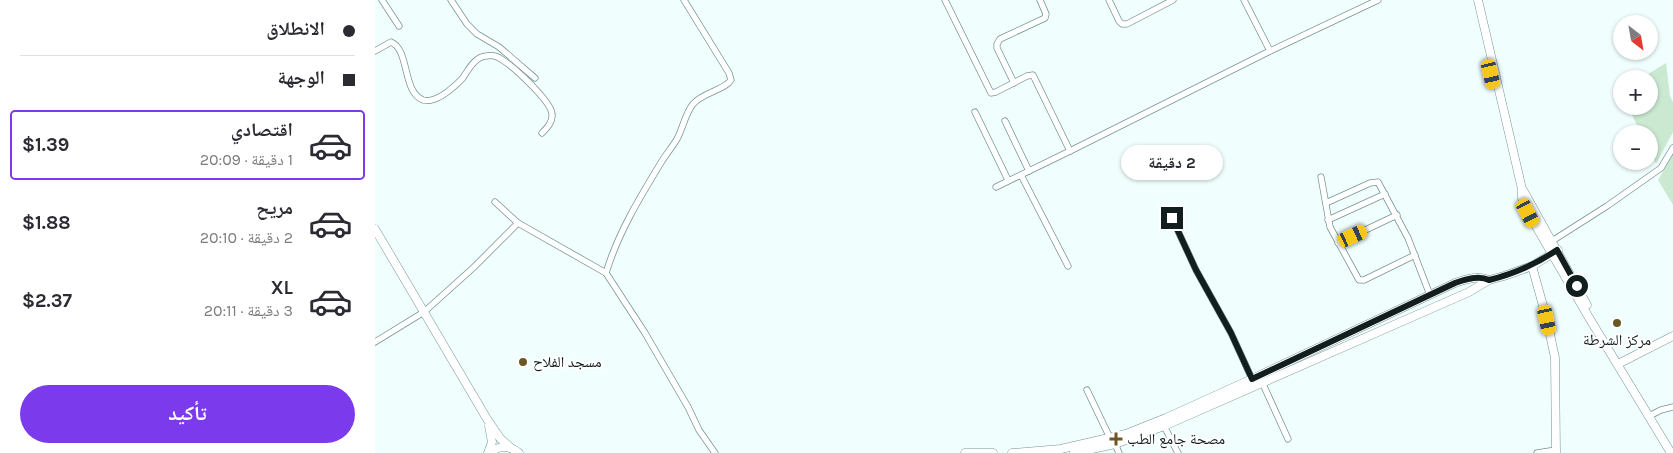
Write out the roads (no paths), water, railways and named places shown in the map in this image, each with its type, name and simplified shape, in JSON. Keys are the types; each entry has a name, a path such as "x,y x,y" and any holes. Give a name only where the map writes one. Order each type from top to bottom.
{"street":[{"path":"382,0 399,26"},
{"path":"451,0 467,24 477,34 492,42 535,78"},
{"path":"606,273 610,258 624,227 677,139 692,105 701,96 727,85 731,80 729,73 684,0"},
{"path":"945,0 991,93 1031,75 1035,77 1070,151"},
{"path":"1014,83 997,48 997,44 999,40 1045,18 1046,14 1040,0"},
{"path":"1109,0 1119,21 1122,24 1127,24 1173,0"},
{"path":"1244,0 1270,51"},
{"path":"996,186 1378,0"},
{"path":"1473,0 1517,184 1522,188 1553,242 1555,252"},
{"path":"1478,0 1526,209 1555,252 1671,453"},
{"path":"375,51 391,42 397,44 416,95 420,99 427,101 437,98 451,88 475,61 483,56 489,55 499,58 523,76 551,108 553,116 550,125 542,133"},
{"path":"975,112 1008,180"},
{"path":"1005,121 1029,171"},
{"path":"1553,242 1661,168 1673,148"},
{"path":"1021,175 1068,266"},
{"path":"1321,177 1331,229 1358,278 1362,280 1415,255"},
{"path":"1326,203 1373,182 1378,182 1397,215 1430,295"},
{"path":"1328,220 1385,194"},
{"path":"495,202 518,224 606,273 645,333 688,407 699,430 715,453"},
{"path":"1338,243 1397,215"},
{"path":"1172,218 1196,270 1231,333 1252,379"},
{"path":"375,342 424,312 518,224"},
{"path":"375,229 487,420 500,438 519,453"},
{"path":"1074,453 1164,426 1469,292 1489,280 1532,266 1555,252"},
{"path":"1532,266 1555,358 1556,452 1537,453"},
{"path":"1012,453 1029,453 1112,441 1252,379 1463,280 1480,278 1489,280"},
{"path":"1618,364 1673,336"},
{"path":"1341,337 1346,345"},
{"path":"1262,382 1288,440"},
{"path":"1087,390 1119,453"},
{"path":"1649,416 1673,407"},
{"path":"487,420 492,442 489,453"},
{"path":"1164,426 1178,453"},
{"path":"489,453 498,448 511,448"},
{"path":"965,453 993,453"}],"place":[{"name":"مركز الشرطة","path":"1617,323"},
{"name":"مسجد الفلاح","path":"523,362"},
{"name":"مصحة جامع الطب","path":"1116,439"}]}
